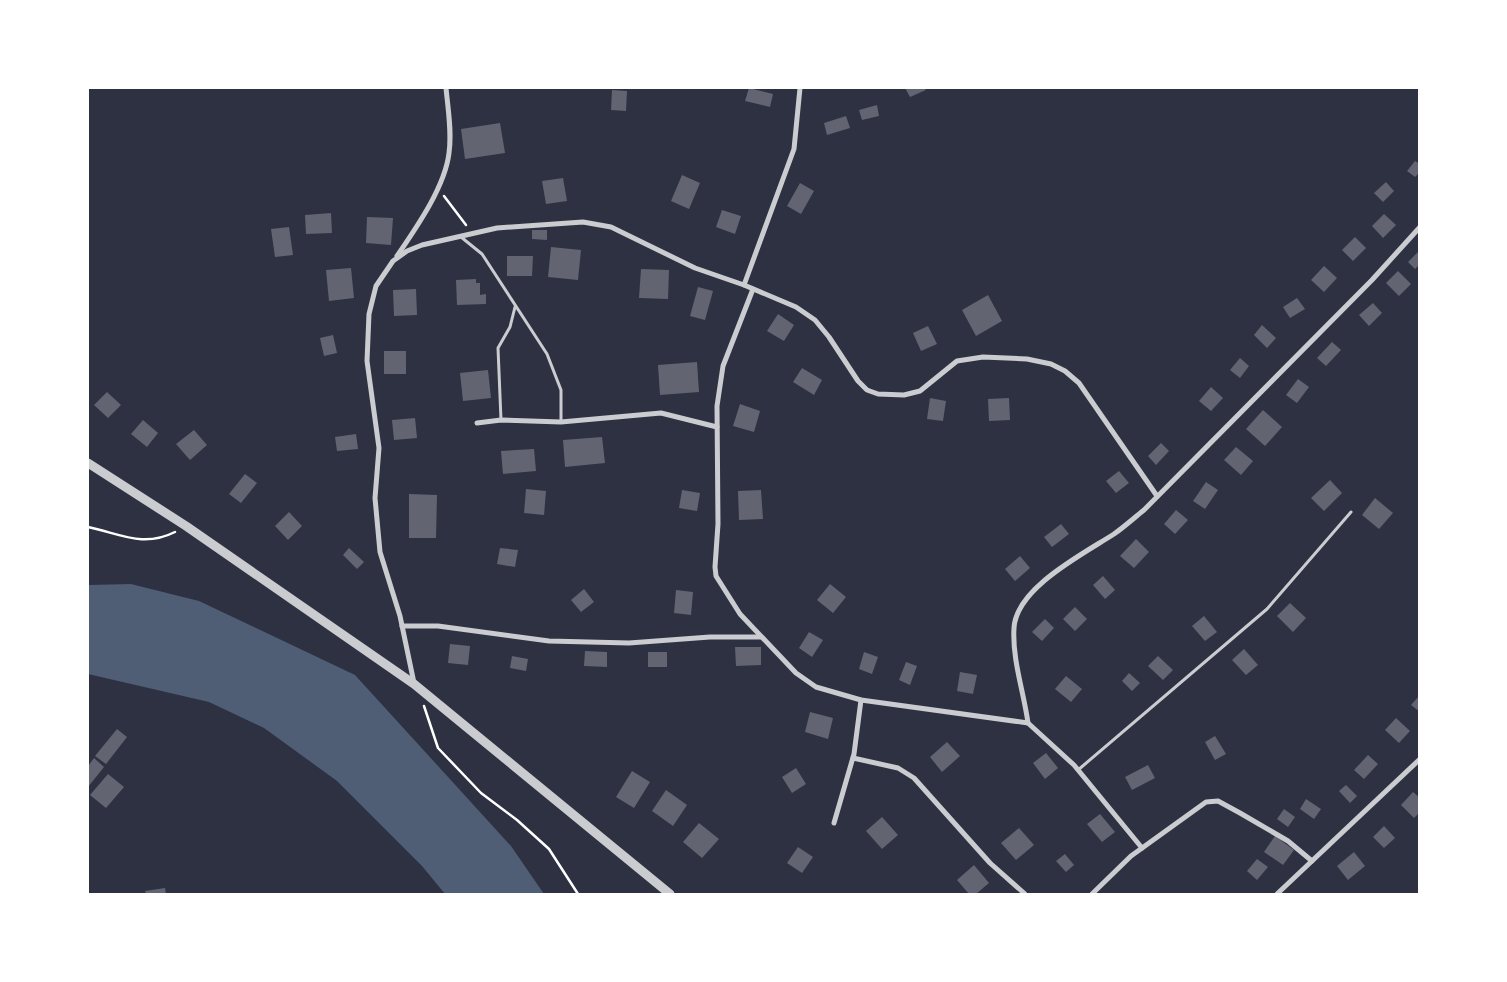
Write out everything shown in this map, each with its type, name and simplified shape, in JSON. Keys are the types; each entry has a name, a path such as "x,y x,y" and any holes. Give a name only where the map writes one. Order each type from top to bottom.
{"street":[{"path":"414,684 402,626 380,552 375,498 379,448 366,361 369,314 376,286 434,194 445,170 450,139 446,88"},
{"path":"744,285 794,149 800,88"},
{"path":"393,261 407,251 422,245 497,228 574,223 611,227 695,268 744,285 796,307 815,320 829,337 858,381 867,390 878,394 904,395 920,391 957,362 968,358 1028,359 1051,364 1065,371 1079,383 1157,496"},
{"path":"1028,723 1014,638 1016,617 1021,607 1046,580 1116,532 1157,496 1372,280 1420,227"},
{"path":"753,289 723,366 717,406 716,576 740,614 796,673 816,686 861,700 1028,723 1078,770 1142,848"},
{"path":"477,423 502,420 560,422 661,413 717,427"},
{"path":"88,463 186,526 414,684 670,894"},
{"path":"402,626 438,626 549,641 629,643 760,637"},
{"path":"834,823 853,758 861,700"},
{"path":"853,758 898,768 914,778 990,863 1026,894"},
{"path":"1277,894 1420,759"},
{"path":"1092,894 1142,848 1200,805 1218,801 1288,841 1312,861"}],"lane":[{"path":"461,237 482,254 547,354 556,374 560,390 560,422"},
{"path":"502,420 498,348 510,327 516,306"},
{"path":"1078,770 1267,608 1351,512"}],"path":[{"path":"441,191 465,224 484,231"},
{"path":"88,527 146,541 162,538 186,526"},
{"path":"425,693 424,710 438,748 481,793 517,820 549,849 578,894"}],"water":[{"path":"131,584 199,601 355,675 511,846 544,894 445,894 422,866 337,781 264,728 209,702 88,674 88,585"}],"building":[{"path":"749,88 773,94 770,107 745,101"},
{"path":"905,88 924,88 926,90 910,97"},
{"path":"612,90 627,91 626,111 611,110"},
{"path":"877,105 879,116 862,120 859,110"},
{"path":"846,116 850,128 827,135 824,123"},
{"path":"500,123 505,153 465,159 461,129"},
{"path":"1415,161 1420,164 1420,172 1415,177 1407,171"},
{"path":"682,175 700,183 689,209 671,201"},
{"path":"563,178 567,201 546,204 542,181"},
{"path":"1386,182 1394,191 1383,202 1374,193"},
{"path":"800,183 814,191 801,214 787,206"},
{"path":"722,210 741,216 735,234 716,227"},
{"path":"331,213 332,233 306,234 305,215"},
{"path":"1384,214 1396,225 1383,238 1372,226"},
{"path":"367,217 393,218 391,245 366,243"},
{"path":"289,227 293,255 275,257 271,229"},
{"path":"532,230 547,230 547,240 532,239"},
{"path":"1355,237 1366,248 1353,261 1342,250"},
{"path":"551,247 581,250 578,280 548,277"},
{"path":"1420,250 1420,264 1415,269 1408,262"},
{"path":"507,256 533,256 532,276 507,276"},
{"path":"1324,266 1337,278 1324,292 1311,280"},
{"path":"351,268 354,298 329,301 326,270"},
{"path":"641,269 669,270 668,299 639,298"},
{"path":"1398,271 1411,284 1399,296 1386,283"},
{"path":"476,279 476,283 480,283 480,295 486,294 486,304 457,305 456,280"},
{"path":"698,287 713,291 705,320 690,316"},
{"path":"416,289 417,315 394,316 393,290"},
{"path":"988,295 1002,321 976,336 962,310"},
{"path":"1297,298 1305,309 1290,318 1283,307"},
{"path":"1373,303 1382,313 1369,326 1359,315"},
{"path":"778,314 794,325 784,341 767,331"},
{"path":"1262,325 1276,338 1267,348 1254,335"},
{"path":"928,326 937,344 921,351 913,333"},
{"path":"333,335 337,353 324,356 320,338"},
{"path":"1332,342 1341,350 1326,366 1317,358"},
{"path":"384,351 406,351 406,374 384,374"},
{"path":"1240,358 1249,366 1240,378 1230,370"},
{"path":"697,362 699,392 660,395 658,365"},
{"path":"802,368 822,380 814,395 793,382"},
{"path":"488,370 491,398 463,401 460,373"},
{"path":"1298,379 1309,387 1297,403 1286,395"},
{"path":"1211,387 1223,398 1211,411 1199,401"},
{"path":"107,392 121,405 108,418 94,405"},
{"path":"930,398 946,401 943,421 927,419"},
{"path":"1009,398 1010,420 989,421 988,399"},
{"path":"740,404 760,411 754,432 733,426"},
{"path":"1263,410 1282,427 1265,446 1246,429"},
{"path":"415,418 417,438 394,440 392,420"},
{"path":"143,420 158,433 147,447 131,434"},
{"path":"194,430 207,445 190,460 176,444"},
{"path":"356,434 358,449 337,451 335,437"},
{"path":"602,437 605,463 565,467 563,440"},
{"path":"1161,443 1169,451 1156,465 1148,456"},
{"path":"1236,447 1253,461 1241,475 1224,460"},
{"path":"534,449 536,471 503,474 501,451"},
{"path":"1119,471 1129,483 1116,493 1106,481"},
{"path":"245,474 257,483 241,503 229,494"},
{"path":"1330,480 1342,493 1324,511 1311,498"},
{"path":"1206,482 1218,490 1205,509 1193,501"},
{"path":"526,489 546,491 544,515 524,513"},
{"path":"682,490 700,493 697,511 679,508"},
{"path":"761,490 763,519 739,520 738,491"},
{"path":"409,494 437,495 436,538 409,538"},
{"path":"1375,498 1393,513 1379,529 1362,515"},
{"path":"1176,510 1188,520 1175,534 1164,524"},
{"path":"289,512 302,526 288,540 275,526"},
{"path":"1061,524 1069,534 1052,547 1044,537"},
{"path":"1136,539 1149,552 1134,568 1120,556"},
{"path":"349,548 364,562 357,569 343,555"},
{"path":"500,548 518,550 515,567 497,564"},
{"path":"1020,556 1030,568 1015,581 1005,569"},
{"path":"1103,576 1115,590 1105,599 1093,585"},
{"path":"830,584 846,597 833,613 817,600"},
{"path":"584,589 594,602 581,612 571,600"},
{"path":"676,590 693,592 691,615 674,613"},
{"path":"1290,603 1306,618 1293,632 1277,616"},
{"path":"1075,607 1087,619 1075,631 1063,619"},
{"path":"1204,616 1217,632 1205,641 1192,626"},
{"path":"1045,619 1054,628 1042,641 1032,632"},
{"path":"809,632 823,640 812,657 799,648"},
{"path":"450,644 470,646 468,665 448,663"},
{"path":"735,647 761,647 761,665 736,666"},
{"path":"1244,649 1258,665 1246,675 1232,660"},
{"path":"585,651 607,652 607,667 584,666"},
{"path":"648,652 667,652 667,667 648,667"},
{"path":"864,652 878,657 872,674 859,669"},
{"path":"512,656 528,659 526,671 510,668"},
{"path":"1158,656 1173,670 1163,680 1148,666"},
{"path":"906,662 917,666 910,685 899,680"},
{"path":"960,672 977,675 973,694 957,691"},
{"path":"1129,673 1140,683 1132,691 1122,681"},
{"path":"1066,676 1082,689 1071,702 1055,689"},
{"path":"1420,695 1420,712 1411,705"},
{"path":"810,712 833,718 828,739 805,732"},
{"path":"1396,718 1410,731 1399,743 1385,730"},
{"path":"117,729 127,737 106,764 95,756"},
{"path":"1215,736 1226,754 1215,760 1205,742"},
{"path":"947,742 960,756 942,772 930,757"},
{"path":"1046,753 1058,768 1045,779 1033,763"},
{"path":"1368,755 1378,764 1364,779 1354,770"},
{"path":"94,758 104,767 88,787 88,766"},
{"path":"1148,765 1155,778 1132,790 1125,777"},
{"path":"796,768 806,784 792,793 782,777"},
{"path":"632,771 650,782 634,808 616,797"},
{"path":"108,774 124,787 106,808 90,795"},
{"path":"1346,785 1357,796 1350,803 1339,791"},
{"path":"666,790 687,805 673,826 652,811"},
{"path":"1413,792 1420,798 1420,812 1414,818 1401,805"},
{"path":"1306,799 1321,809 1314,819 1300,809"},
{"path":"1284,809 1295,817 1288,827 1277,819"},
{"path":"1100,814 1115,832 1102,842 1087,824"},
{"path":"882,817 898,835 882,849 866,831"},
{"path":"699,823 719,839 702,858 683,842"},
{"path":"1384,826 1395,838 1384,848 1373,837"},
{"path":"1019,828 1034,845 1016,860 1001,843"},
{"path":"1275,836 1294,850 1283,865 1264,852"},
{"path":"798,847 813,857 802,873 787,863"},
{"path":"1354,852 1365,866 1348,880 1337,866"},
{"path":"1065,854 1074,865 1066,872 1056,861"},
{"path":"1257,859 1268,867 1257,880 1247,871"},
{"path":"974,865 989,883 976,894 969,894 957,880"},
{"path":"165,888 166,894 146,894 145,891"}]}
